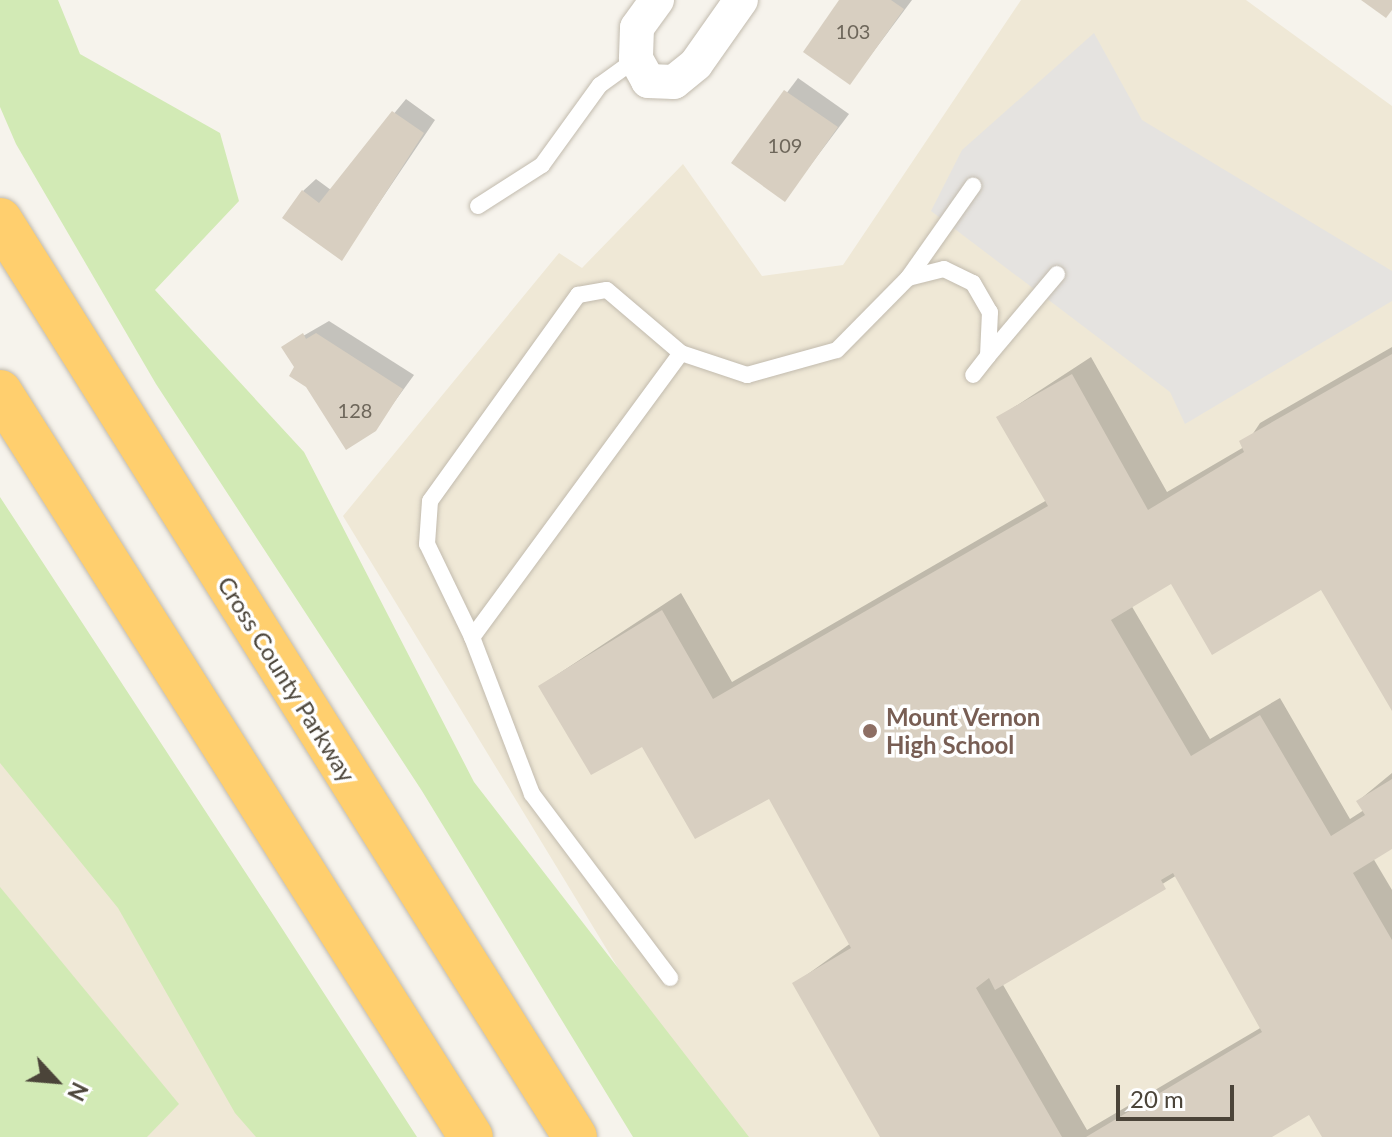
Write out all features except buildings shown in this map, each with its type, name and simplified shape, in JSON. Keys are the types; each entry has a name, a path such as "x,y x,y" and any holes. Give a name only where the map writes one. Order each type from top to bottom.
{"highway":[{"name":"Cross County Parkway","path":"0,220 575,1137"},
{"path":"0,392 471,1137"}],"street":[{"path":"657,0 637,28 636,59 648,81 674,82 741,0"}],"lane":[{"path":"478,206 542,165 600,85 636,59"},
{"path":"670,978 532,794 472,637 427,544 430,501 578,295 607,290 681,353 747,375 837,350 908,278 973,186"},
{"path":"908,278 944,269 973,283 990,312 988,356"},
{"path":"973,375 1057,274"},
{"path":"472,637 681,353"}],"shaded area":[{"path":"1021,0 1246,0 1392,106 1392,1137 721,1137 343,516 559,253 582,268 683,164 762,276 843,265"},
{"path":"1094,33 1142,120 1392,271 1392,301 1185,424 1170,392 931,211 962,150"},
{"path":"0,598 350,1137 0,1137"}],"green space":[{"path":"0,0 58,0 80,54 220,133 239,201 155,290 304,452 474,782 749,1137 633,1137 422,791 156,384 16,144 0,107"},
{"path":"0,497 417,1137 256,1137 235,1113 118,908 0,763"},
{"path":"0,887 179,1104 147,1137 0,1137"}],"place":[{"name":"Mount Vernon High School","path":"870,731"}]}
